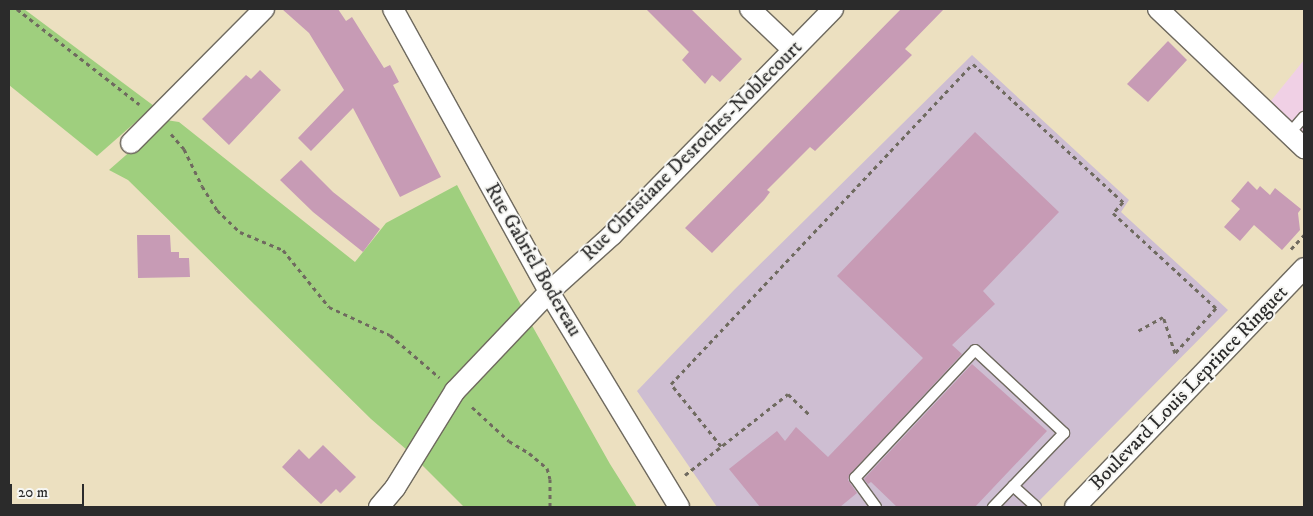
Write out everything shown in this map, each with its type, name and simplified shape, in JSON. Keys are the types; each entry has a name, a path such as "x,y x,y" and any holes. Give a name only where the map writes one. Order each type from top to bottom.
{"street":[{"path":"131,143 264,9"},
{"name":"Rue Gabriel Bodereau","path":"393,9 549,292 679,507"},
{"path":"750,9 793,50"},
{"name":"Rue Christiane Desroches-Noblecourt","path":"379,507 395,488 455,391 549,292 612,235 833,9"},
{"path":"1158,9 1304,148"},
{"name":"Boulevard Louis Leprince Ringuet","path":"1075,507 1304,268"}],"lane":[{"path":"1290,134 1304,117"},
{"path":"876,507 855,478 975,350 1064,433 993,507"},
{"path":"1013,486 1036,507"}],"path":[{"path":"18,9 156,118 184,149 202,186 217,210 240,232 283,250 329,307 390,335 509,441 529,453 547,468 550,479 550,507"},
{"path":"721,446 671,384 973,64 1123,202 1112,213 1216,308 1175,353 1163,317 1136,332"},
{"path":"682,477 788,394 809,414"}],"shaded area":[{"path":"972,55 1129,200 1121,212 1228,310 1033,507 717,507 637,391 735,289"},
{"path":"1304,60 1304,137 1270,102"}],"green space":[{"path":"9,9 24,9 154,106 97,156 9,85"},
{"path":"166,120 179,122 355,262 386,223 457,185 522,307 407,450 371,419 128,180 109,170"},
{"path":"530,322 610,464 637,507 464,507 421,464 456,404"}],"building":[{"path":"282,9 338,9 346,21 352,17 384,68 390,65 399,82 393,85 441,177 400,197 353,108 311,151 298,138 344,90 309,33"},
{"path":"646,9 691,9 742,59 720,82 712,75 705,84 682,60 689,52"},
{"path":"901,9 944,9 905,49 912,55 815,151 810,147 767,190 770,192 764,200 712,253 685,228"},
{"path":"1168,41 1187,60 1148,102 1127,84"},
{"path":"260,70 281,90 229,145 202,119 246,75 251,79"},
{"path":"975,132 1059,212 983,291 995,304 952,345 962,354 850,474 848,480 857,493 840,507 760,507 729,469 777,431 785,441 796,427 828,457 923,358 837,276"},
{"path":"301,160 333,192 380,229 363,252 313,212 280,180"},
{"path":"1248,181 1257,190 1260,186 1270,195 1275,188 1301,209 1298,213 1300,230 1282,250 1254,225 1240,241 1224,227 1240,209 1231,201"},
{"path":"137,235 170,235 171,252 179,252 179,258 189,258 190,277 138,278"},
{"path":"972,364 1047,431 975,507 897,507 871,482 868,484 864,479"},
{"path":"323,445 356,477 340,493 336,489 321,504 282,467 299,449 309,459"}]}
